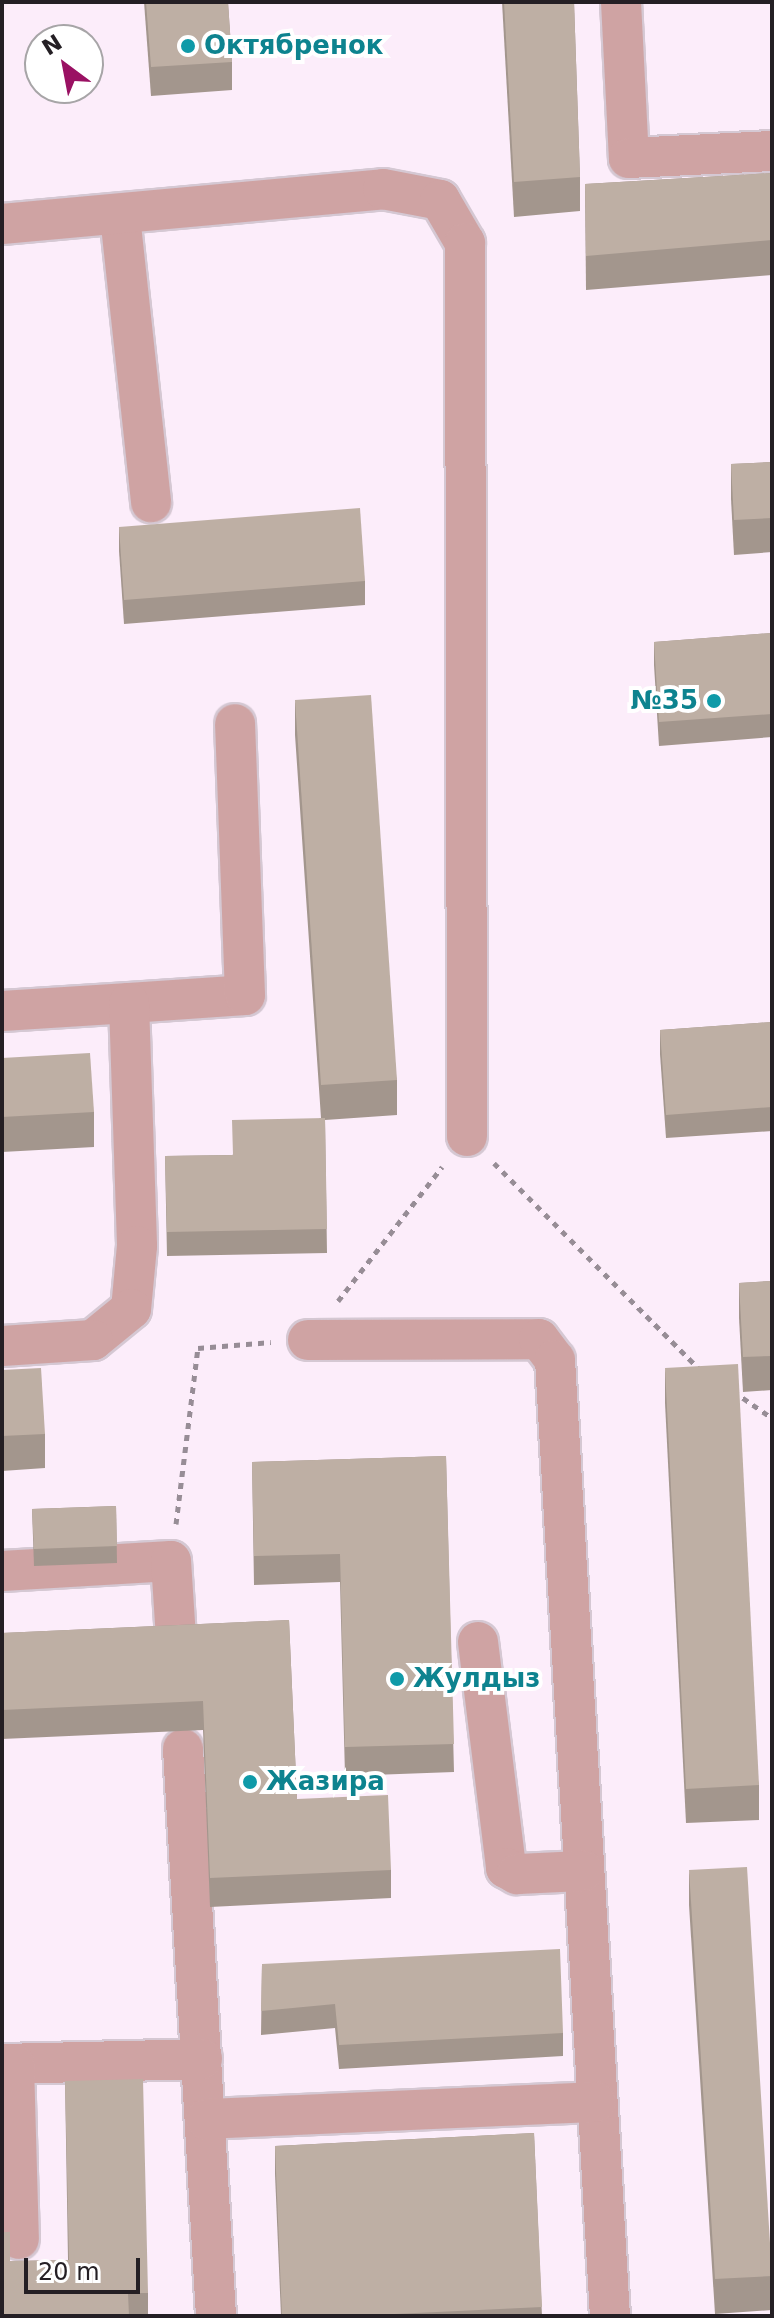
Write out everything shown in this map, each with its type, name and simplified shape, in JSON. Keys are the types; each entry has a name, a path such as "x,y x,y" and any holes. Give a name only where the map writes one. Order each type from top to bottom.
{"street":[{"path":"621,2 629,158 772,151"},
{"path":"2,224 120,216 383,189 440,200 465,243 467,1136"},
{"path":"120,216 151,502"},
{"path":"2,1011 245,995 235,724"},
{"path":"2,1346 93,1340 131,1309 137,1246 129,1003"},
{"path":"308,1340 539,1339 555,1360 610,2316"},
{"path":"2,1571 171,1561 176,1638"},
{"path":"478,1642 506,1868 517,1874 583,1871"},
{"path":"183,1749 216,2316"},
{"path":"19,2239 8,2064 202,2059"},
{"path":"206,2119 596,2102"}],"path":[{"path":"467,1136 704,1373"},
{"path":"730,1389 772,1418"}],"building":[{"name":"Октябренок","path":"146,2 228,2 232,62 151,67"},
{"path":"504,2 574,2 580,177 514,182"},
{"path":"772,173 772,240 586,256 585,184"},
{"path":"772,462 772,518 734,520 731,464"},
{"path":"360,508 365,581 124,600 119,527"},
{"name":"№35","path":"772,633 772,714 659,722 654,642"},
{"path":"371,695 397,1080 321,1085 295,700"},
{"path":"772,1022 772,1107 666,1115 660,1030"},
{"path":"90,1053 94,1112 2,1117 2,1058"},
{"path":"325,1118 327,1229 167,1232 165,1156 233,1155 232,1120"},
{"path":"772,1281 772,1356 743,1357 739,1283"},
{"path":"738,1364 759,1785 686,1789 665,1368"},
{"path":"41,1368 45,1434 2,1436 2,1370"},
{"name":"Жулдыз","path":"446,1456 454,1744 345,1747 340,1554 254,1556 252,1462"},
{"path":"116,1506 117,1546 34,1549 32,1509"},
{"name":"Жазира","path":"289,1620 297,1799 388,1795 391,1870 210,1878 203,1701 2,1710 2,1633"},
{"path":"747,1867 772,2276 715,2279 689,1870"},
{"path":"560,1949 563,2033 339,2045 335,2004 261,2011 262,1964"},
{"path":"143,2079 148,2293 128,2293 129,2316 2,2316 2,2232 10,2232 10,2261 69,2260 65,2081"},
{"path":"534,2133 542,2307 353,2316 282,2316 275,2146"}],"place":[{"name":"Октябренок","path":"188,46"},
{"name":"№35","path":"714,701"},
{"name":"Жулдыз","path":"397,1679"},
{"name":"Жазира","path":"250,1782"}]}
